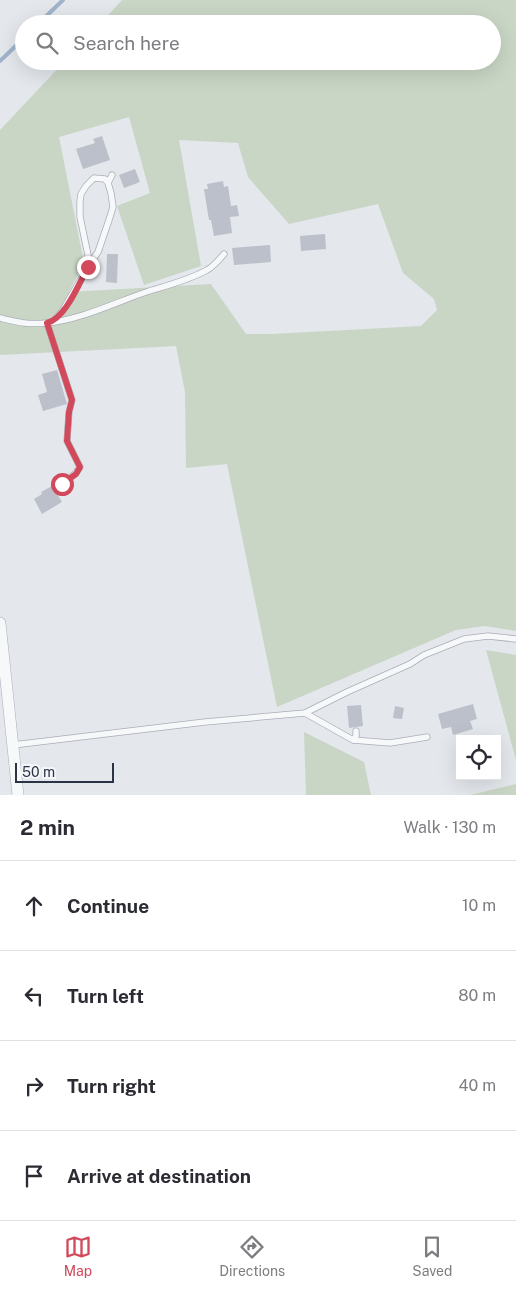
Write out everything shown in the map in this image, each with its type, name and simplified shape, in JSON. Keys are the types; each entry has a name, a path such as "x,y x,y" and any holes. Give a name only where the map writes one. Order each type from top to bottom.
{"street":[{"path":"0,623 18,795"}],"lane":[{"path":"108,183 112,175"},
{"path":"51,322 72,297 98,252 113,207 111,193 105,178 94,178 81,194 80,217 88,254 88,267"},
{"path":"0,318 23,323 51,322 71,318 180,282 209,269 224,254"},
{"path":"51,322 72,400 69,412 67,441 80,467 76,474 62,484"},
{"path":"12,745 205,722 304,713 464,639 488,636 516,639"},
{"path":"304,713 353,740 390,743 426,737"},
{"path":"353,740 356,736 356,731"}],"green space":[{"path":"122,0 516,0 516,631 485,626 456,630 277,707 227,464 186,468 185,392 176,346 0,355 0,130 57,70 501,70 501,15 108,15","holes":["129,117 150,193 117,206 144,285 201,266 179,140 238,143 248,177 289,224 378,204 403,273 434,299 437,310 421,326 246,334 211,284 69,292 84,263 59,137"]},
{"path":"486,650 516,655 516,760"},
{"path":"304,732 364,762 371,795 306,795"},
{"path":"516,784 516,795 470,795"}],"building":[{"path":"102,136 110,160 83,169 76,149 95,143 93,139"},
{"path":"135,169 140,182 124,188 119,175"},
{"path":"223,181 224,187 228,186 231,206 237,205 239,216 230,217 232,233 214,236 211,220 209,220 204,189 208,189 207,184"},
{"path":"325,234 326,249 301,251 300,236"},
{"path":"270,245 271,262 234,265 232,248"},
{"path":"107,254 118,254 117,283 106,282"},
{"path":"57,370 67,404 43,411 38,395 47,392 42,374"},
{"path":"52,486 62,502 42,514 34,499 42,494 41,492"},
{"path":"473,704 477,719 470,721 473,729 453,735 451,727 442,729 438,714"},
{"path":"361,705 363,726 349,728 347,706"},
{"path":"395,706 404,708 402,719 393,718"}],"waterway":[{"path":"47,15 63,0"},
{"path":"0,61 15,47"}],"route":[{"path":"62,484 76,474 80,467 67,441 69,412 72,400 47,323 54,321 63,310 88,267"}]}
